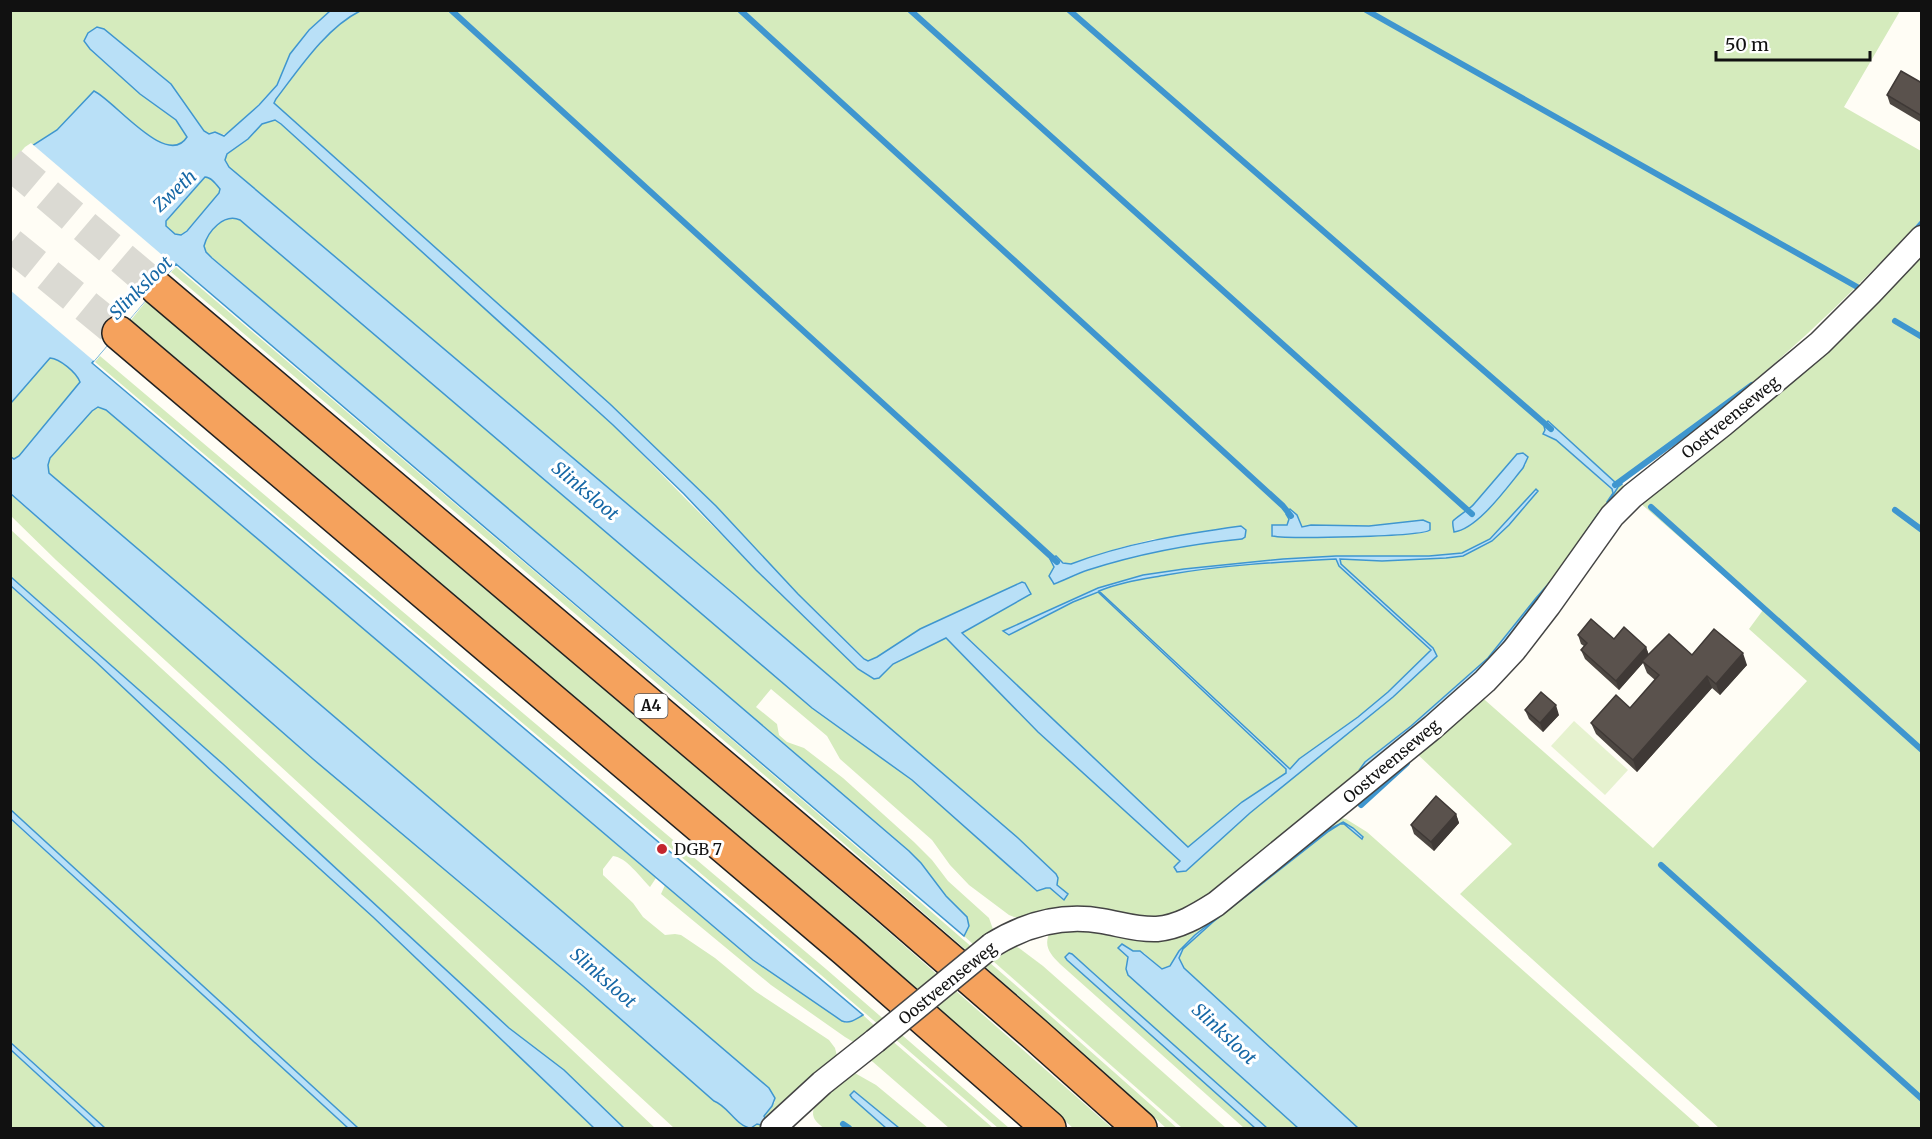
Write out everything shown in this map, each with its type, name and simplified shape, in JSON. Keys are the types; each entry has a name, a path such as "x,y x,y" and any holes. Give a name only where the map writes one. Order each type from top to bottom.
{"highway":[{"name":"A4","path":"157,288 887,906 1140,1128"},
{"path":"119,333 846,950 1049,1128"}],"street":[{"name":"Oostveenseweg","path":"773,1128 822,1083 992,945 1016,931 1068,918 1102,921 1144,929 1169,927 1183,923 1216,904 1433,727 1485,681 1514,650 1619,509 1820,343 1922,238"}],"green space":[{"path":"44,10 47,12 49,10 330,11 308,30 290,54 277,84 259,104 228,133 207,139 90,50 140,94 176,120 187,135 186,140 174,147 156,140 94,91 57,130 27,149 11,168 11,11"},
{"path":"360,10 1900,11 1844,107 1921,151 1921,220 1839,304 1782,357 1683,438 1616,483 1548,421 1544,426 1544,434 1556,440 1613,491 1608,503 1622,484 1624,488 1488,658 1411,726 1365,762 1360,769 1363,773 1221,893 1166,918 1140,917 1098,907 1082,906 1063,908 1024,918 1009,915 969,885 950,865 932,840 840,759 827,736 771,689 756,707 777,724 779,735 787,742 804,748 843,778 914,842 948,881 989,918 994,932 974,945 964,936 969,926 967,917 946,896 909,851 206,252 206,239 214,227 227,220 240,220 812,708 912,780 1036,891 1052,889 1057,885 1057,876 1018,838 229,167 225,160 227,154 248,139 262,124 278,121 613,425 756,570 858,669 868,676 879,678 893,664 945,638 1038,732 1187,847 962,632 1031,594 1025,583 1022,582 920,629 867,661 798,594 716,506 610,404 274,103 314,50 348,18","holes":["1517,454 1526,464 1474,522 1454,519 1474,504","1290,510 1297,516 1302,527 1311,525 1369,526 1427,521 1430,523 1430,528 1428,532 1422,533 1274,537 1271,535 1272,525 1288,523 1289,519 1286,514","1154,539 1242,539 1195,545 1124,559 1056,584 1052,583 1049,576 1054,567 1053,564 1060,560 1071,564"]},
{"path":"205,177 210,178 220,188 219,193 186,231 181,235 175,234 166,226 166,221"},
{"path":"1921,256 1921,1128 1719,1128 1460,894 1512,844 1412,749 1477,693 1653,848 1807,681 1749,629 1763,610 1639,502"},
{"path":"176,267 804,802 1177,1128 1166,1128 797,803 171,272"},
{"path":"147,300 875,920 1112,1128 1073,1128 858,940 131,320"},
{"path":"100,356 826,969 1009,1128 998,1128 821,975 95,362"},
{"path":"50,358 68,367 80,382 19,456 13,459 11,457 10,403"},
{"path":"98,407 115,417 656,878 650,887 628,864 613,856 603,869 603,875 633,903 643,917 665,935 681,935 715,958 755,991 829,1040 837,1056 765,1128 751,1128 756,1124 761,1125 766,1120 764,1116 775,1102 769,1088 49,473 50,458"},
{"path":"10,494 313,759 583,986 747,1128 674,1128 56,560 11,516"},
{"path":"10,529 401,889 655,1128 624,1128 564,1070 509,1028 341,872 11,577"},
{"path":"10,586 373,917 594,1128 358,1128 11,810"},
{"path":"1574,721 1628,770 1605,795 1551,746"},
{"path":"1341,818 1367,832 1701,1128 1358,1128 1184,968 1179,958 1183,949 1213,922 1329,831 1344,824 1361,838 1348,824 1339,823 1328,830 1195,935 1179,951 1170,966 1162,969 1144,953 1133,951 1122,944 1118,948 1128,956 1126,971 1298,1128 1267,1128 1072,954 1065,957 1255,1128 1244,1128 1060,964 1047,946 1050,932 1065,926 1143,938"},
{"path":"10,819 348,1128 105,1128 11,1042"},
{"path":"665,885 753,960 846,1023 863,1015 876,1027 855,1043 845,1037 771,985 661,894"},
{"path":"1014,946 1043,966 1226,1128 1182,1128 993,961"},
{"path":"890,1039 993,1128 949,1128 870,1060"},
{"path":"11,1050 96,1128 11,1128"},
{"path":"853,1072 876,1085 928,1128 824,1128 814,1118 813,1111 816,1105 820,1098"}],"water":[{"path":"330,11 360,11 325,38 274,103 610,404 716,506 798,594 864,659 868,661 877,657 920,629 1022,582 1025,583 1031,594 962,633 1188,847 1242,802 1286,773 1286,769 1098,592 1073,602 1009,635 1003,631 1098,588 1143,575 1283,559 1336,556 1429,556 1462,553 1490,539 1536,489 1538,491 1492,541 1463,556 1382,561 1340,559 1341,564 1433,648 1437,656 1393,697 1250,813 1186,871 1177,872 1174,867 1180,861 1038,732 946,638 893,664 879,678 874,679 858,669 756,570 684,494 613,425 281,124 275,120 262,124 248,139 227,154 225,160 229,167 1018,838 1056,874 1057,885 1068,894 1064,900 1050,888 1037,891 912,780 812,708 240,220 234,218 223,221 213,229 204,246 212,258 909,851 946,896 967,917 969,926 964,936 176,264 92,363 863,1015 850,1021 842,1021 753,960 106,410 98,407 92,411 50,458 49,473 769,1088 775,1098 764,1116 766,1120 761,1125 746,1127 583,986 313,759 11,494 11,457 14,459 19,456 80,382 67,367 50,358 11,403 11,168 27,149 57,130 94,91 154,139 167,145 178,145 187,137 176,120 140,94 90,49 84,41 88,33 97,27 104,29 171,84 204,131 224,136 259,105 277,85 290,54 309,30","holes":["205,177 215,183 220,189 219,193 187,231 181,235 175,234 166,226 166,221","1336,559 1339,566 1431,650 1388,692 1358,717 1299,759 1290,769 1099,591 1132,581 1208,569"]},
{"path":"1548,421 1616,483 1620,481 1622,484 1608,503 1613,493 1612,489 1556,440 1543,434 1544,426"},
{"path":"1523,453 1528,457 1523,468 1501,495 1473,523 1454,532 1453,521 1474,504 1517,454"},
{"path":"1290,509 1297,515 1302,527 1311,525 1369,526 1423,520 1430,523 1430,530 1381,536 1272,536 1272,525 1287,525 1289,519 1286,514"},
{"path":"1598,514 1600,515 1558,575 1491,659 1445,701 1365,768 1360,769 1365,762 1411,726 1488,658 1557,574"},
{"path":"1241,526 1246,530 1245,537 1242,539 1145,554 1088,570 1054,584 1049,576 1054,567 1050,559 1056,556 1063,563 1071,564 1134,545"},
{"path":"11,577 223,764 509,1028 564,1070 624,1128 594,1128 373,917 11,586"},
{"path":"10,810 358,1128 348,1128 11,819"},
{"name":"Slinksloot","path":"1343,822 1353,828 1363,837 1362,839 1344,824 1329,831 1213,922 1183,949 1179,958 1184,968 1358,1128 1298,1128 1128,975 1126,969 1128,957 1118,948 1122,944 1133,951 1140,951 1162,969 1170,966 1179,951 1195,935 1328,830"},
{"path":"1069,953 1267,1128 1255,1128 1067,960 1065,957"},
{"path":"10,1042 105,1128 96,1128 11,1050"},
{"path":"854,1091 899,1128 886,1128 852,1098 850,1095"}],"pier":[{"path":"31,143 175,266 94,361 10,290 10,164"}],"building":[{"path":"1901,71 1922,83 1922,116 1887,95"},
{"path":"1591,619 1614,639 1624,627 1646,647 1616,681 1581,650 1587,643 1578,635"},
{"path":"1714,629 1743,653 1716,684 1707,676 1633,760 1591,723 1616,695 1630,708 1659,675 1642,661 1669,634 1692,655"},
{"path":"1541,692 1556,705 1540,723 1525,710"},
{"path":"1436,796 1456,814 1431,842 1411,825"}],"waterway":[{"path":"451,10 1057,562"},
{"path":"740,10 1283,506 1291,516"},
{"path":"910,10 1472,514"},
{"path":"1069,10 1551,429"},
{"path":"1366,10 1859,288"},
{"path":"1914,232 1922,223"},
{"path":"1895,321 1922,337"},
{"path":"1615,485 1752,385"},
{"path":"1651,507 1922,750"},
{"path":"1895,510 1922,530"},
{"path":"1361,805 1407,763"},
{"path":"1661,865 1922,1099"},
{"path":"843,1124 849,1128"}],"tunnel":[{"path":"10,163 157,288"},
{"path":"10,244 119,333"}],"place":[{"name":"DGB 7","path":"662,849"}],"water label":[{"name":"Zweth","path":"175,191"}]}
